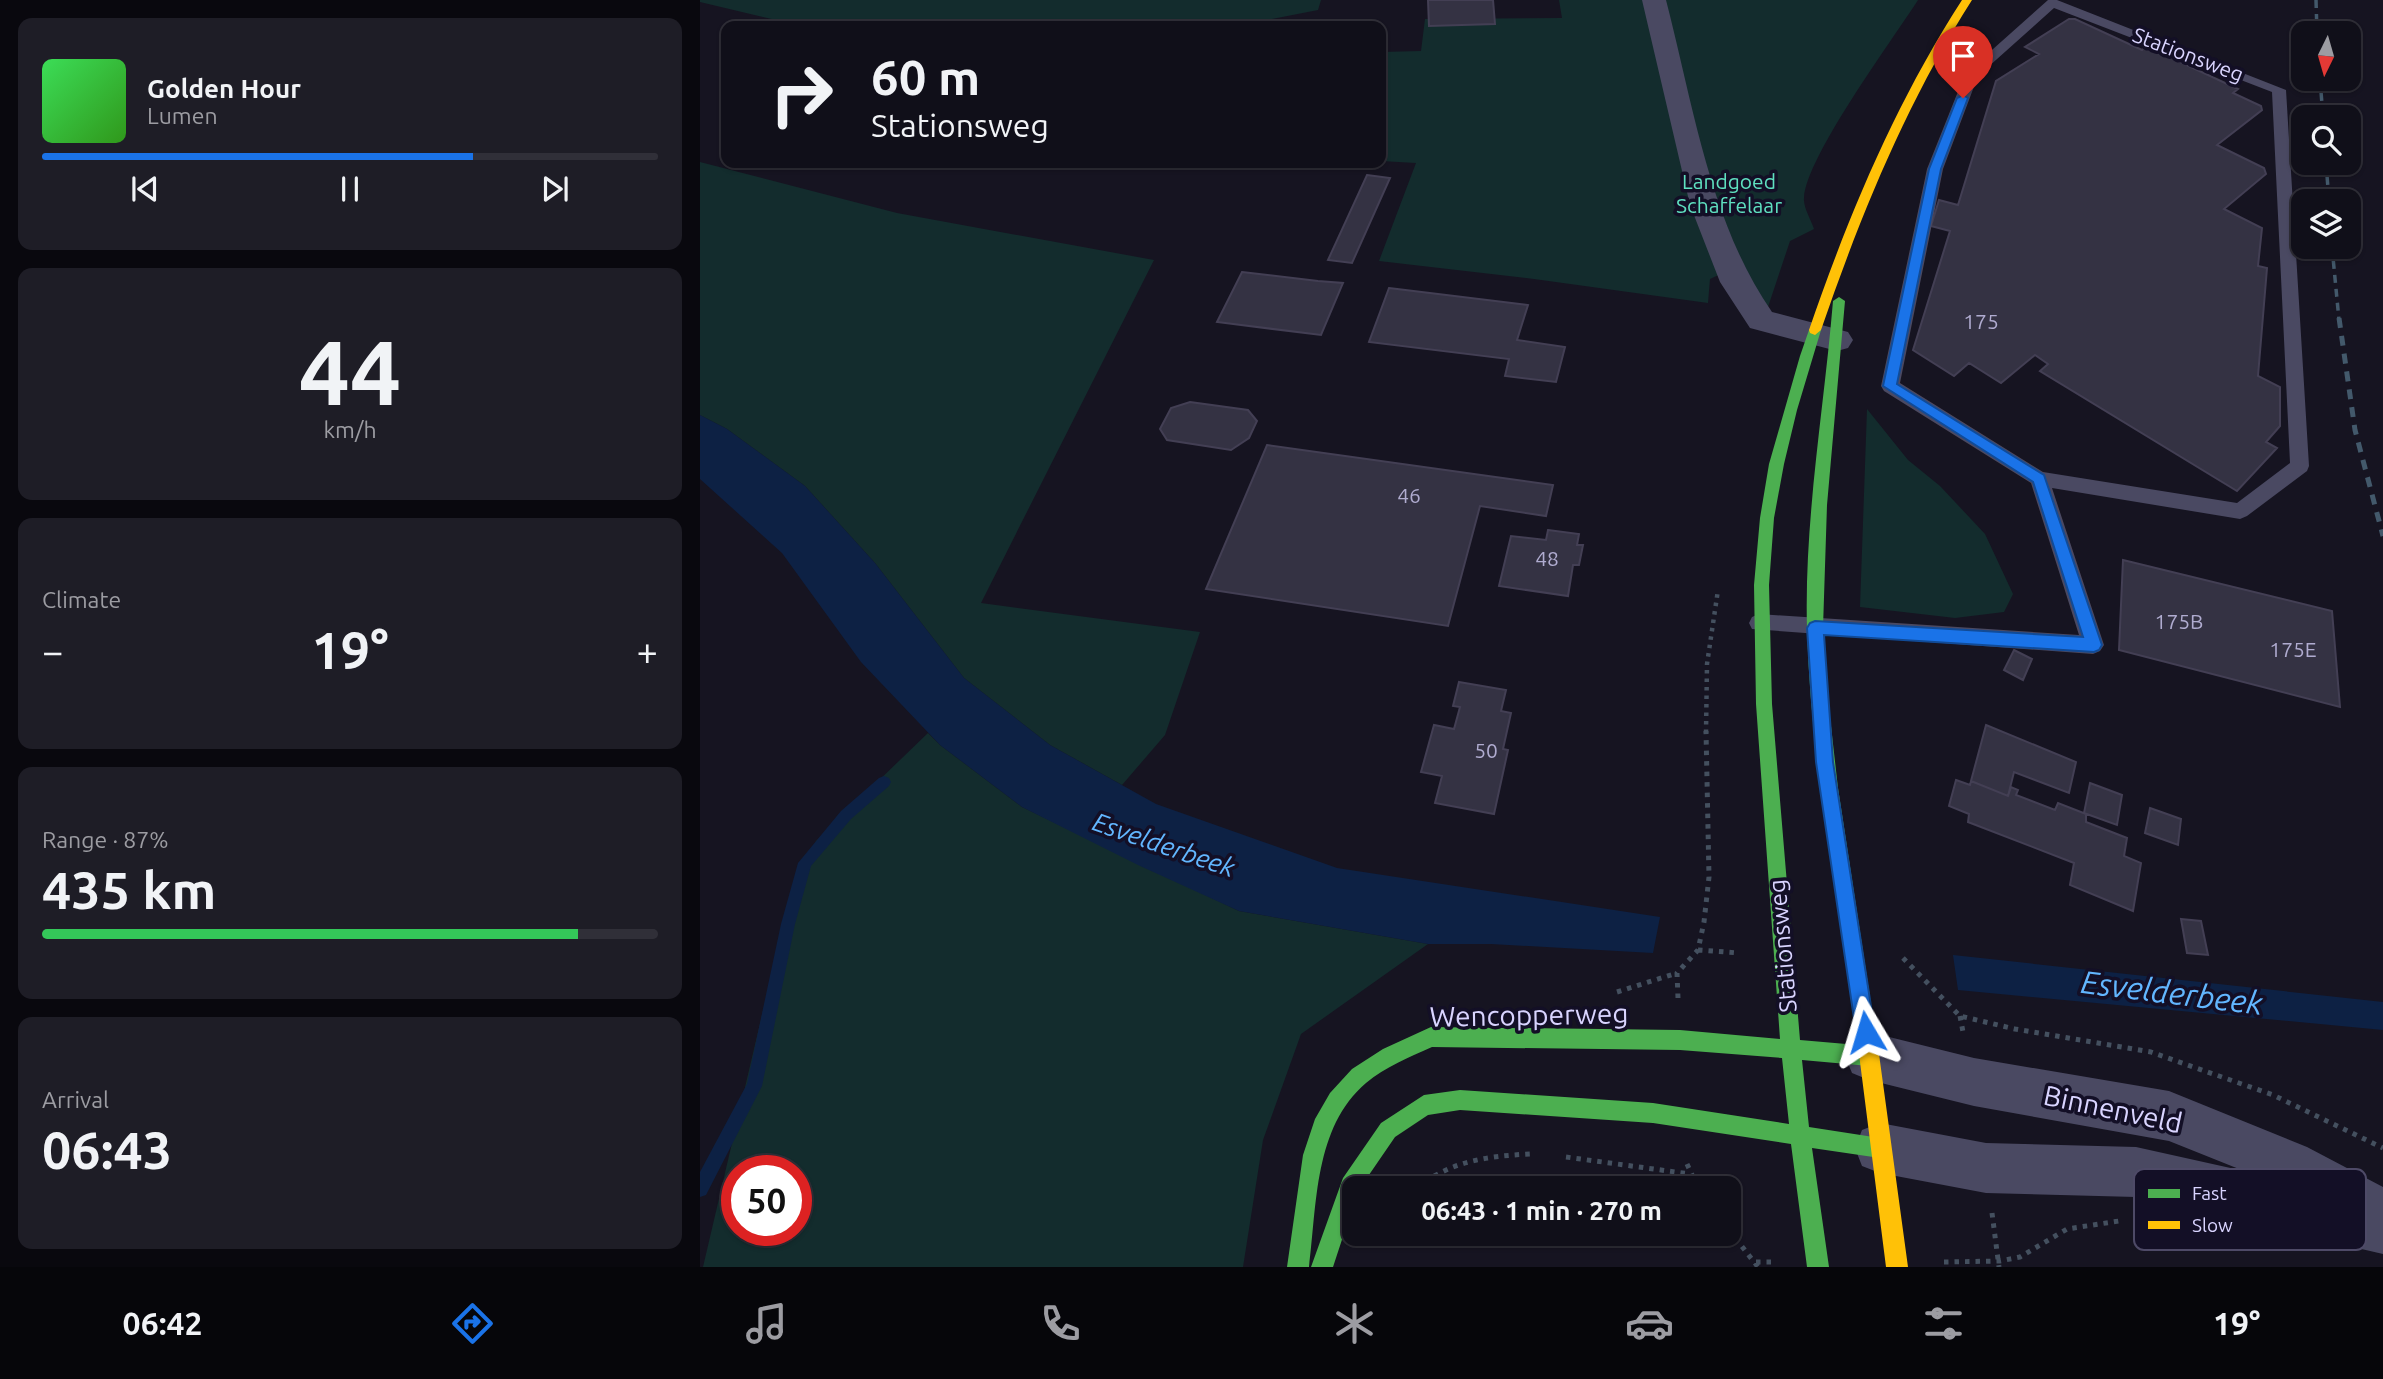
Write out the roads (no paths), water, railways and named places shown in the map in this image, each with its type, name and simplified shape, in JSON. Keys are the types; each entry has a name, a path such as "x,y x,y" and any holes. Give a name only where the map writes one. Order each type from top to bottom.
{"main road":[{"name":"Stationsweg","path":"1897,1267 1856,960 1824,762 1815,628 1825,337 1840,257 1870,179 1906,99 1967,0"},
{"name":"Stationsweg","path":"1818,1267 1799,1134 1791,1048 1759,624 1764,544 1774,471 1825,337 1840,257"},
{"name":"Wencopperweg","path":"1298,1267 1311,1153 1334,1102 1362,1072 1396,1051 1431,1037 1680,1040 1868,1056"},
{"path":"1322,1267 1350,1185 1388,1130 1424,1105 1460,1100 1653,1113 1880,1148"}],"street":[{"path":"1654,0 1704,205 1735,282 1760,320 1825,337"},
{"name":"Binnenveld","path":"1868,1056 1974,1082 2169,1116 2297,1169"},
{"path":"1880,1148 1986,1168 2134,1172"},
{"name":"Binnenveld","path":"2366,1206 2383,1215"}],"lane":[{"name":"Stationsweg","path":"2052,3 2279,90 2300,466 2240,511 2039,479 1890,386 1935,169 1972,74 2052,3"},
{"path":"1759,624 2094,645 2039,479"}],"water":[{"name":"Esvelderbeek","path":"700,415 727,429 805,486 875,563 964,678 1050,745 1156,804 1337,868 1660,917 1653,953 1491,944 1428,944 1239,911 1138,865 1022,807 940,745 861,662 782,553 700,479"},
{"name":"Esvelderbeek","path":"1953,955 2383,1002 2383,1030 1958,990"}],"waterway":[{"path":"700,1189 754,1086 788,924 805,863 846,815 884,782"}],"railway":[{"path":"2316,0 2317,21"},
{"path":"2321,91 2322,105"},
{"path":"2327,175 2328,189"},
{"path":"2333,259 2339,320"},
{"path":"2339,318 2355,430 2383,536"}],"park label":[{"name":"Landgoed Schaffelaar","path":"1729,194"}]}
